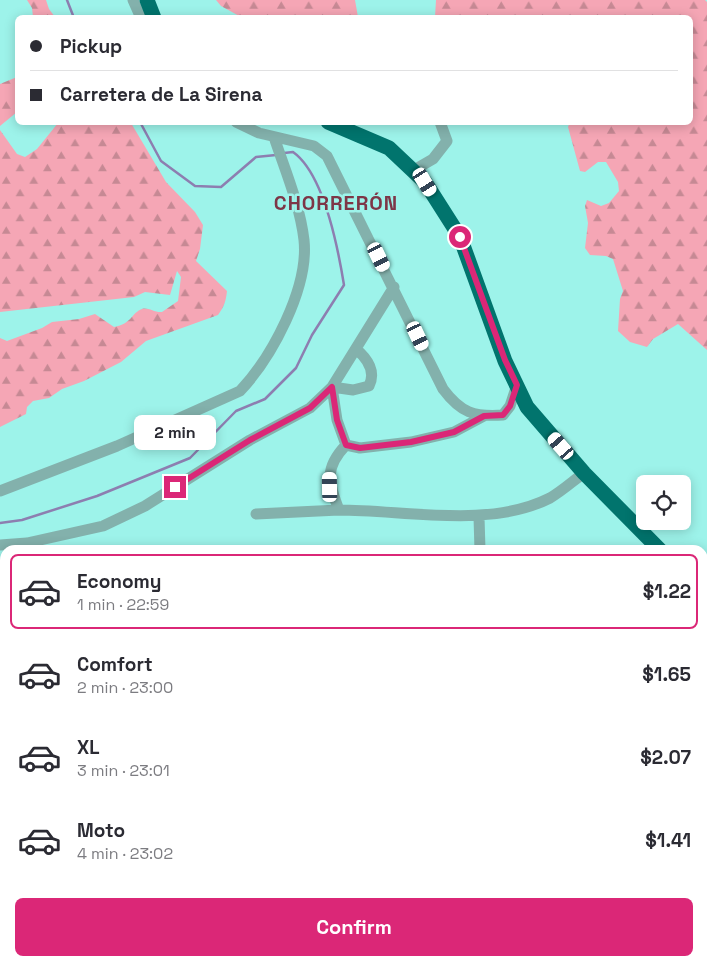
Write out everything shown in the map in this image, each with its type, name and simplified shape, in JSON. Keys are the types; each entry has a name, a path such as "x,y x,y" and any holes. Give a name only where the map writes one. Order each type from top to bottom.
{"highway":[{"path":"147,0 153,15"},
{"path":"335,125 389,148 425,182 460,237 505,360 527,407 584,473 655,545"}],"street":[{"path":"133,0 140,15"},
{"path":"242,125 276,141 314,146 327,156 394,286 443,389 455,405 468,412 484,416 503,415 510,406 517,385"},
{"path":"414,170 433,160 447,141 441,125"},
{"path":"0,491 117,446 240,390 251,378 275,338 300,286 304,241 276,141"},
{"path":"0,545 27,543 103,526 145,506 250,440 310,408 332,387 394,286"},
{"path":"332,387 353,390 368,386 372,379 370,367 364,356 356,349"},
{"path":"332,387 337,420 346,445"},
{"path":"346,445 360,448 411,442 454,432 484,416"},
{"path":"339,510 330,487 330,470 335,456 346,445"},
{"path":"256,514 339,510 479,517 531,505 550,498 584,473"},
{"path":"479,517 480,545"}],"green space":[{"path":"27,0 46,0 54,15 33,15 32,8"},
{"path":"216,0 355,0 358,15 237,15 221,6"},
{"path":"436,0 705,0 707,2 707,350 678,324 653,339 647,347 630,342 618,331 620,299 623,291 613,259 606,256 590,255 585,248 588,223 585,206 587,200 601,206 609,203 619,191 618,182 606,162 598,162 585,172 580,171 568,127 569,125 693,125 693,15 435,15"},
{"path":"15,78 15,114 0,126 0,84"},
{"path":"56,125 132,125 166,182 195,212 203,225 200,249 196,261 227,291 223,307 218,315 146,341 121,362 84,381 62,389 49,398 33,401 27,407 26,414 0,427 0,338 7,341 42,328 52,322 79,319 95,314 114,327 120,326 142,309 162,312 178,301 181,277 177,271 170,295 145,292 134,297 0,312 0,130 17,154 25,157 37,149"}],"waterway":[{"path":"67,0 73,15"},
{"path":"142,125 161,161 195,186 221,187 256,157 276,155"},
{"path":"0,523 22,520 97,496 190,458 236,411 265,399 296,368 312,335 344,285 333,232 321,194 304,163 293,152 284,153"}],"district":[{"name":"CHORRERÓN","path":"336,203"}],"route":[{"path":"175,487 250,440 310,408 332,387 337,420 346,445 360,448 411,442 454,432 484,416 503,415 510,406 517,385 505,360 460,237"}]}
